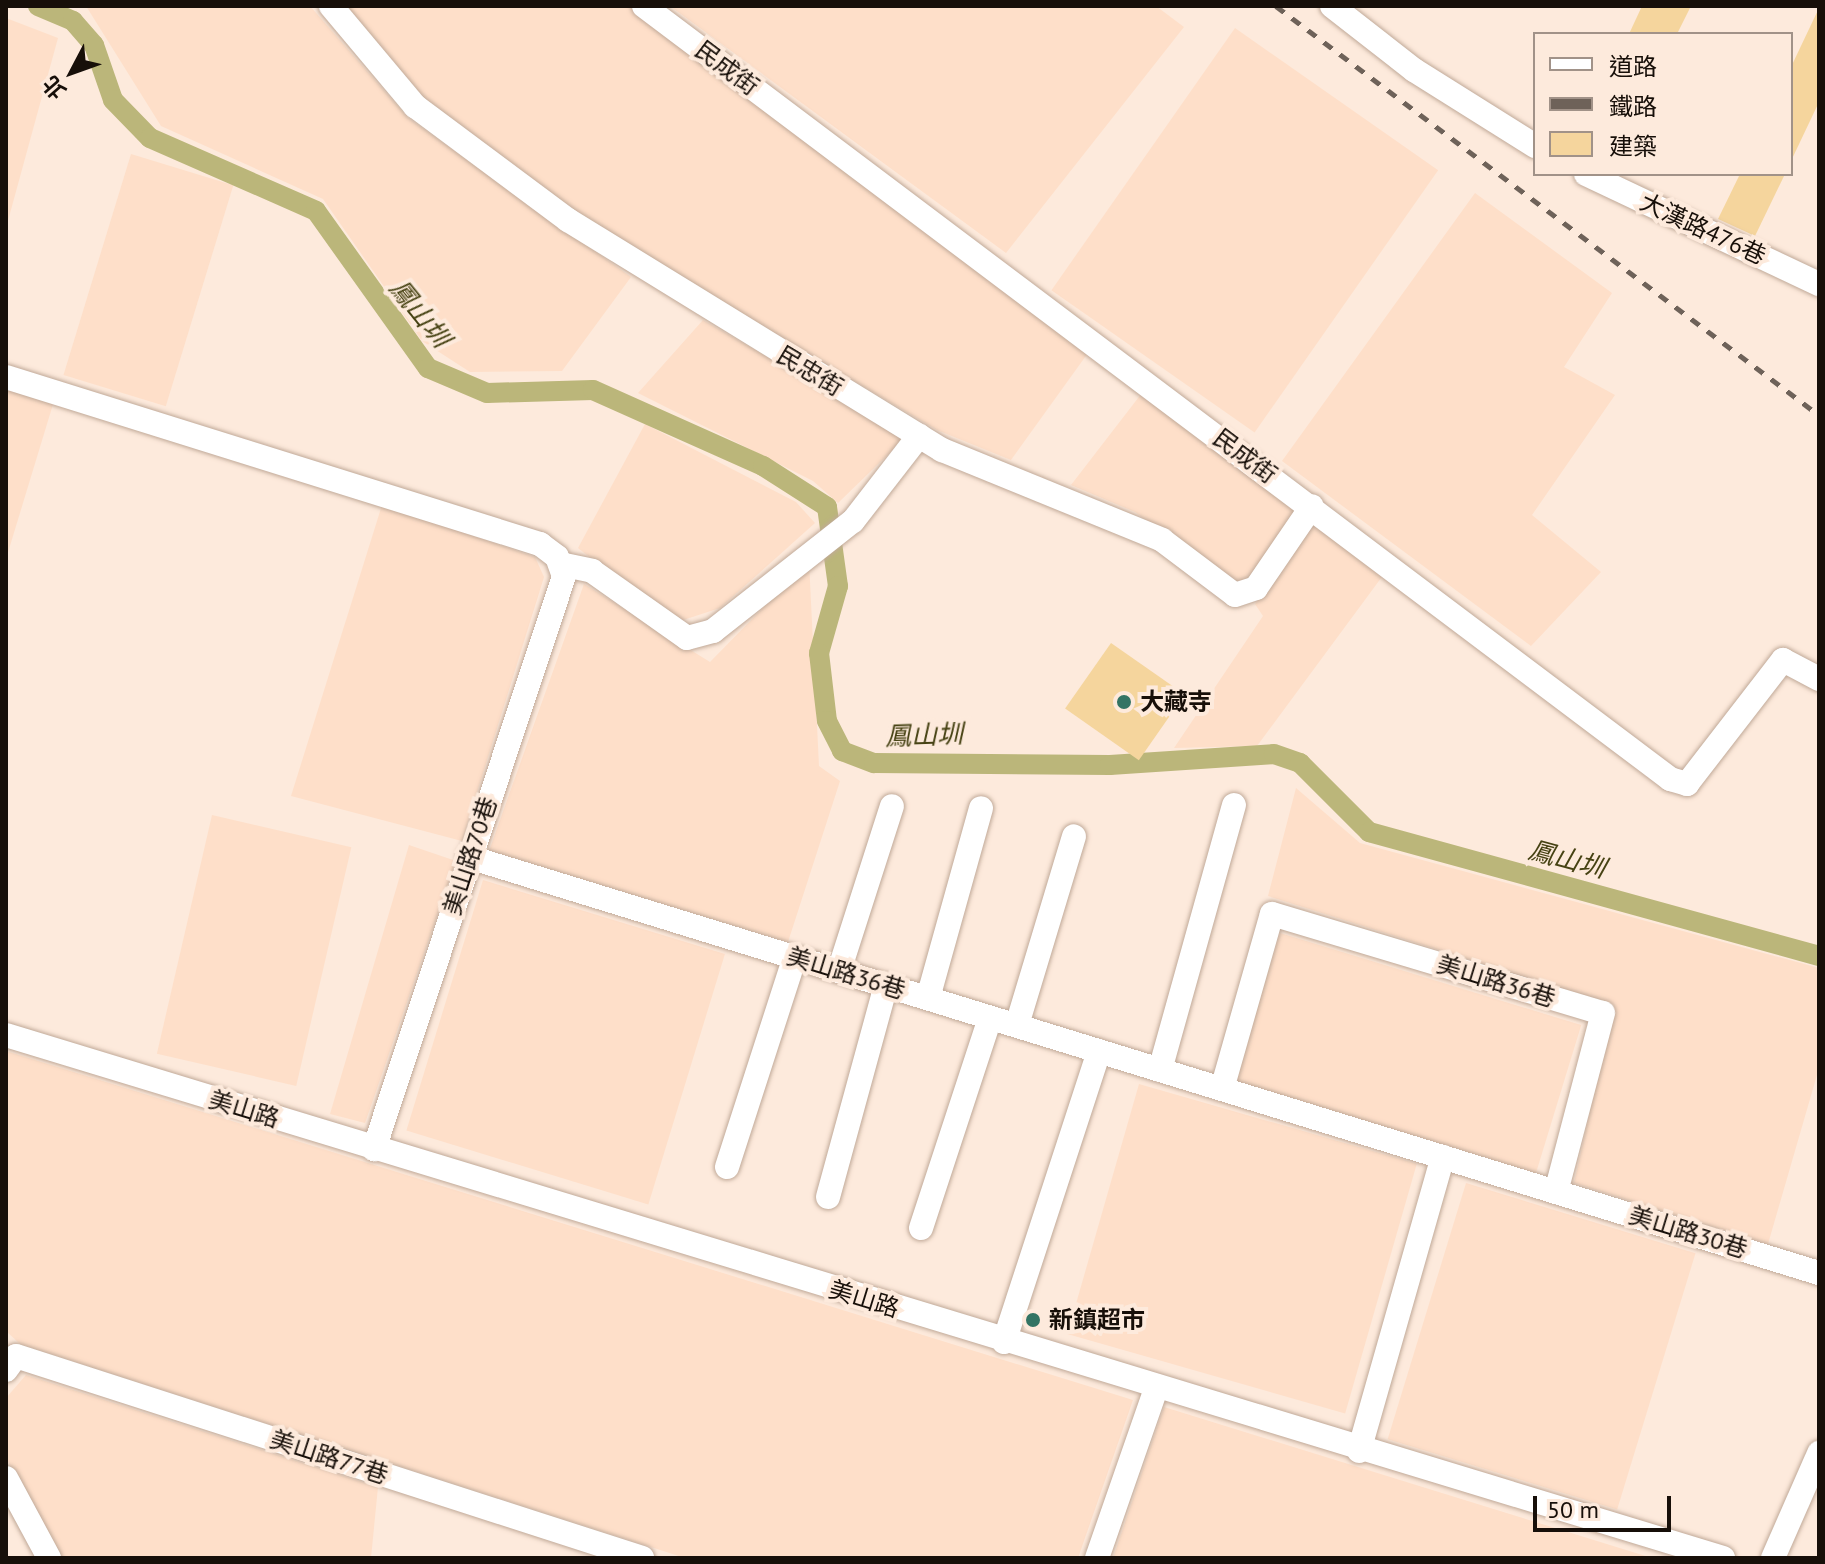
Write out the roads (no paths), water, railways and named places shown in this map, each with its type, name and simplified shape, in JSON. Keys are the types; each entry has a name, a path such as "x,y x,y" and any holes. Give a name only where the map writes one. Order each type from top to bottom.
{"street":[{"name":"民忠街","path":"331,6 415,106 568,220 919,436 1162,540 1235,595 1256,588 1312,506"},
{"name":"民成街","path":"644,6 1680,785 1783,660 1819,679"},
{"path":"1332,6 1414,70 1533,145"},
{"name":"大漢路476巷","path":"1590,176 1819,284"},
{"path":"6,377 540,544 560,564 592,571 687,638 713,631 815,545 853,521 919,436"},
{"name":"美山路70巷","path":"374,1149 564,576 560,564"},
{"path":"1160,1070 1234,805"},
{"path":"839,971 892,806"},
{"path":"928,998 981,808"},
{"path":"1017,1025 1074,836"},
{"name":"美山路36巷","path":"469,857 1556,1192 1603,1013 1272,914 1222,1089"},
{"path":"727,1167 795,957"},
{"path":"828,1197 886,985"},
{"path":"921,1228 990,1018"},
{"name":"美山路","path":"6,1035 1359,1451 1723,1558"},
{"path":"1004,1342 1099,1051"},
{"path":"1359,1451 1443,1157"},
{"name":"美山路30巷","path":"1556,1192 1819,1273"},
{"name":"美山路77巷","path":"9,1358 642,1558"},
{"path":"1097,1558 1156,1389"},
{"path":"1773,1558 1819,1453"},
{"path":"6,1478 49,1558"}],"waterway":[{"name":"鳳山圳","path":"38,6 73,21 94,45 113,100 150,138 316,211 428,368 487,393 593,390 763,466 827,507 838,586 819,653 827,721 842,751 874,763 1110,765 1274,754 1300,763 1369,832 1819,956"}],"railway":[{"path":"1276,6 1819,415"}],"place":[{"name":"大藏寺","path":"1124,702"},
{"name":"新鎮超市","path":"1033,1320"}]}
